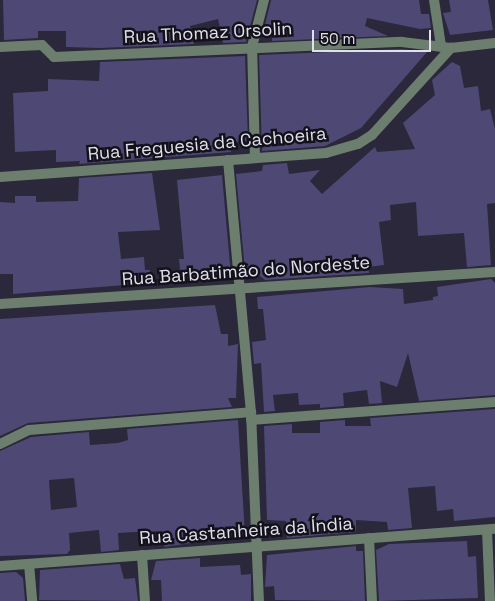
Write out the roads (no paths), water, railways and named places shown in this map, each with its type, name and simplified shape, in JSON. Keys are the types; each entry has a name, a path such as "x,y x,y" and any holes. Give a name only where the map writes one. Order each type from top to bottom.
{"street":[{"path":"255,158 252,47 264,0"},
{"path":"434,0 440,46"},
{"name":"Rua Thomaz Orsolin","path":"0,48 42,45 54,57 402,42 451,48"},
{"path":"451,48 495,43"},
{"name":"Rua Freguesia da Cachoeira","path":"0,177 326,153 358,144 372,135 451,48"},
{"path":"228,160 251,416 259,601"},
{"name":"Rua Barbatimão do Nordeste","path":"0,304 239,286 495,272"},
{"path":"0,444 29,430 495,402"},
{"path":"490,601 491,529"},
{"name":"Rua Castanheira da Índia","path":"0,566 491,529"},
{"path":"369,538 372,601"},
{"path":"142,555 144,601"},
{"path":"29,564 32,601"}]}
